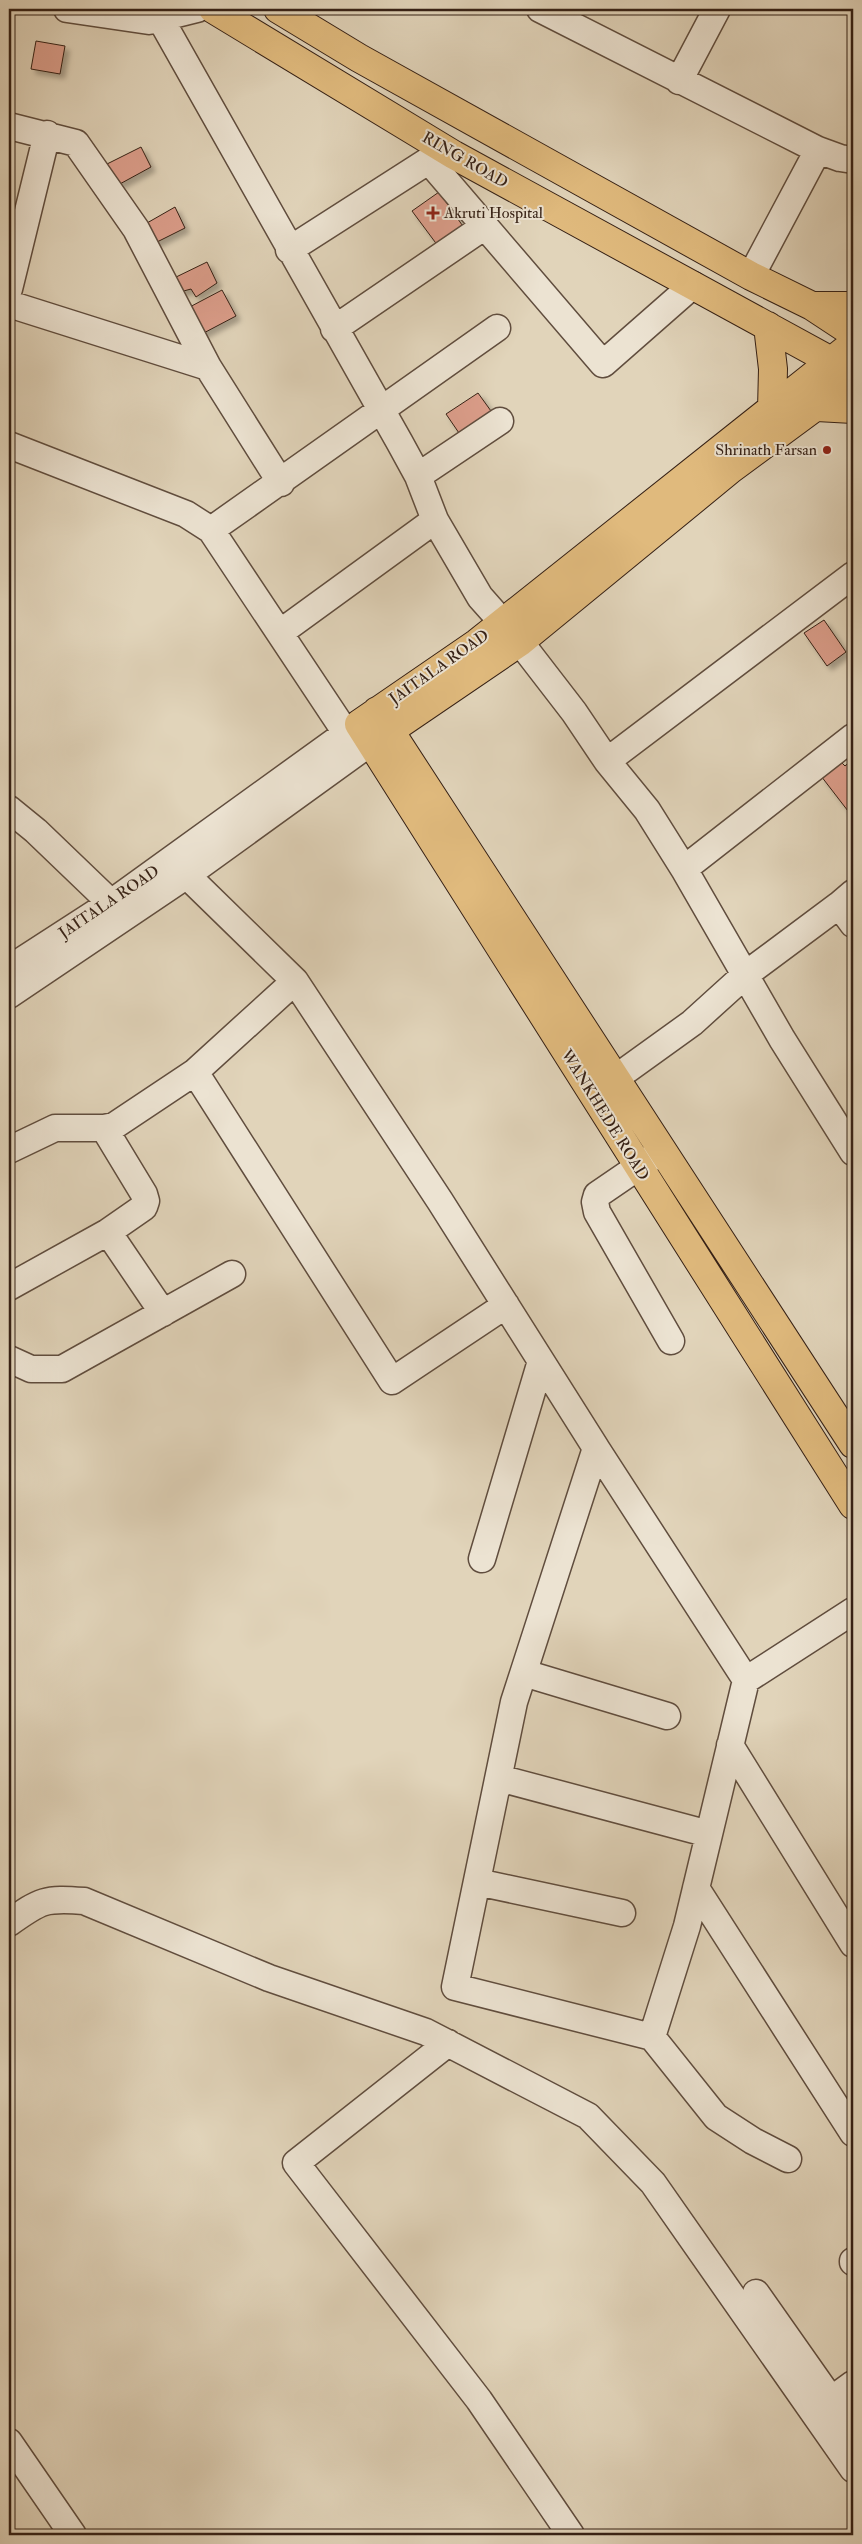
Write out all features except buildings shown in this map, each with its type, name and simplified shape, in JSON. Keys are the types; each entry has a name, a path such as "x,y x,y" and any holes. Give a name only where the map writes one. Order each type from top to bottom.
{"main road":[{"name":"RING ROAD","path":"213,9 437,155 693,285 842,367"},
{"path":"278,9 359,58 751,276 812,306 853,333"},
{"path":"812,306 853,306"},
{"path":"768,326 773,369 772,409"},
{"name":"JAITALA ROAD","path":"510,633 772,409 842,367 853,344"},
{"name":"JAITALA ROAD","path":"367,732 477,643 510,633 853,380"},
{"path":"817,407 853,409"},
{"name":"WANKHEDE ROAD","path":"367,732 617,1077 662,1151 853,1444"},
{"name":"WANKHEDE ROAD","path":"367,732 637,1167 853,1505"}],"street":[{"path":"67,9 149,21 197,9"},
{"path":"540,9 818,150 840,158 853,160"},
{"path":"679,81 717,9"},
{"path":"160,18 418,476 435,520 480,597 574,712 607,761 647,810 684,869 744,975 853,1152"},
{"path":"9,126 47,134 76,143 136,229 208,367 281,483"},
{"path":"9,289 47,134"},
{"path":"751,276 818,150"},
{"path":"289,250 437,155 485,226 603,364 693,285"},
{"path":"334,329 485,226"},
{"path":"9,304 208,367"},
{"path":"211,530 281,483 497,328"},
{"path":"418,476 500,421"},
{"path":"9,445 186,514 211,530 281,632 367,732"},
{"path":"281,632 435,520"},
{"path":"607,761 853,575"},
{"name":"JAITALA ROAD","path":"9,995 179,867 367,732"},
{"path":"684,869 853,737"},
{"path":"9,809 36,831 111,903"},
{"path":"179,867 295,981 506,1305 746,1680"},
{"name":"JAITALA ROAD","path":"9,969 111,903 179,867"},
{"path":"617,1077 692,1023 744,975 849,907"},
{"path":"9,1150 55,1128 104,1128 114,1126 196,1072 295,981"},
{"path":"196,1072 392,1381 506,1305"},
{"path":"9,1287 108,1232 144,1207 146,1200 144,1194 104,1128"},
{"path":"662,1151 597,1195 595,1202 597,1212 671,1341"},
{"path":"108,1232 163,1313"},
{"path":"9,1359 31,1369 62,1369 232,1274"},
{"path":"482,1558 542,1361"},
{"path":"596,1448 514,1702 455,1987 652,2037 716,2117 753,2141 788,2159"},
{"path":"652,2037 687,1926 746,1680 853,1611"},
{"path":"524,1673 667,1716"},
{"path":"730,1745 853,1944"},
{"path":"498,1778 709,1834"},
{"path":"477,1882 622,1913"},
{"path":"696,1888 853,2133"},
{"path":"9,1923 37,1903 61,1899 84,1902 269,1978 426,2032 588,2116 646,2176 853,2469"},
{"path":"448,2043 296,2163 479,2400 571,2535"},
{"path":"756,2293 853,2431"},
{"path":"831,2400 853,2384"},
{"path":"9,2442 74,2535"}],"place":[{"name":"Akruti Hospital","path":"433,213"},
{"name":"Shrinath Farsan","path":"827,450"}]}
